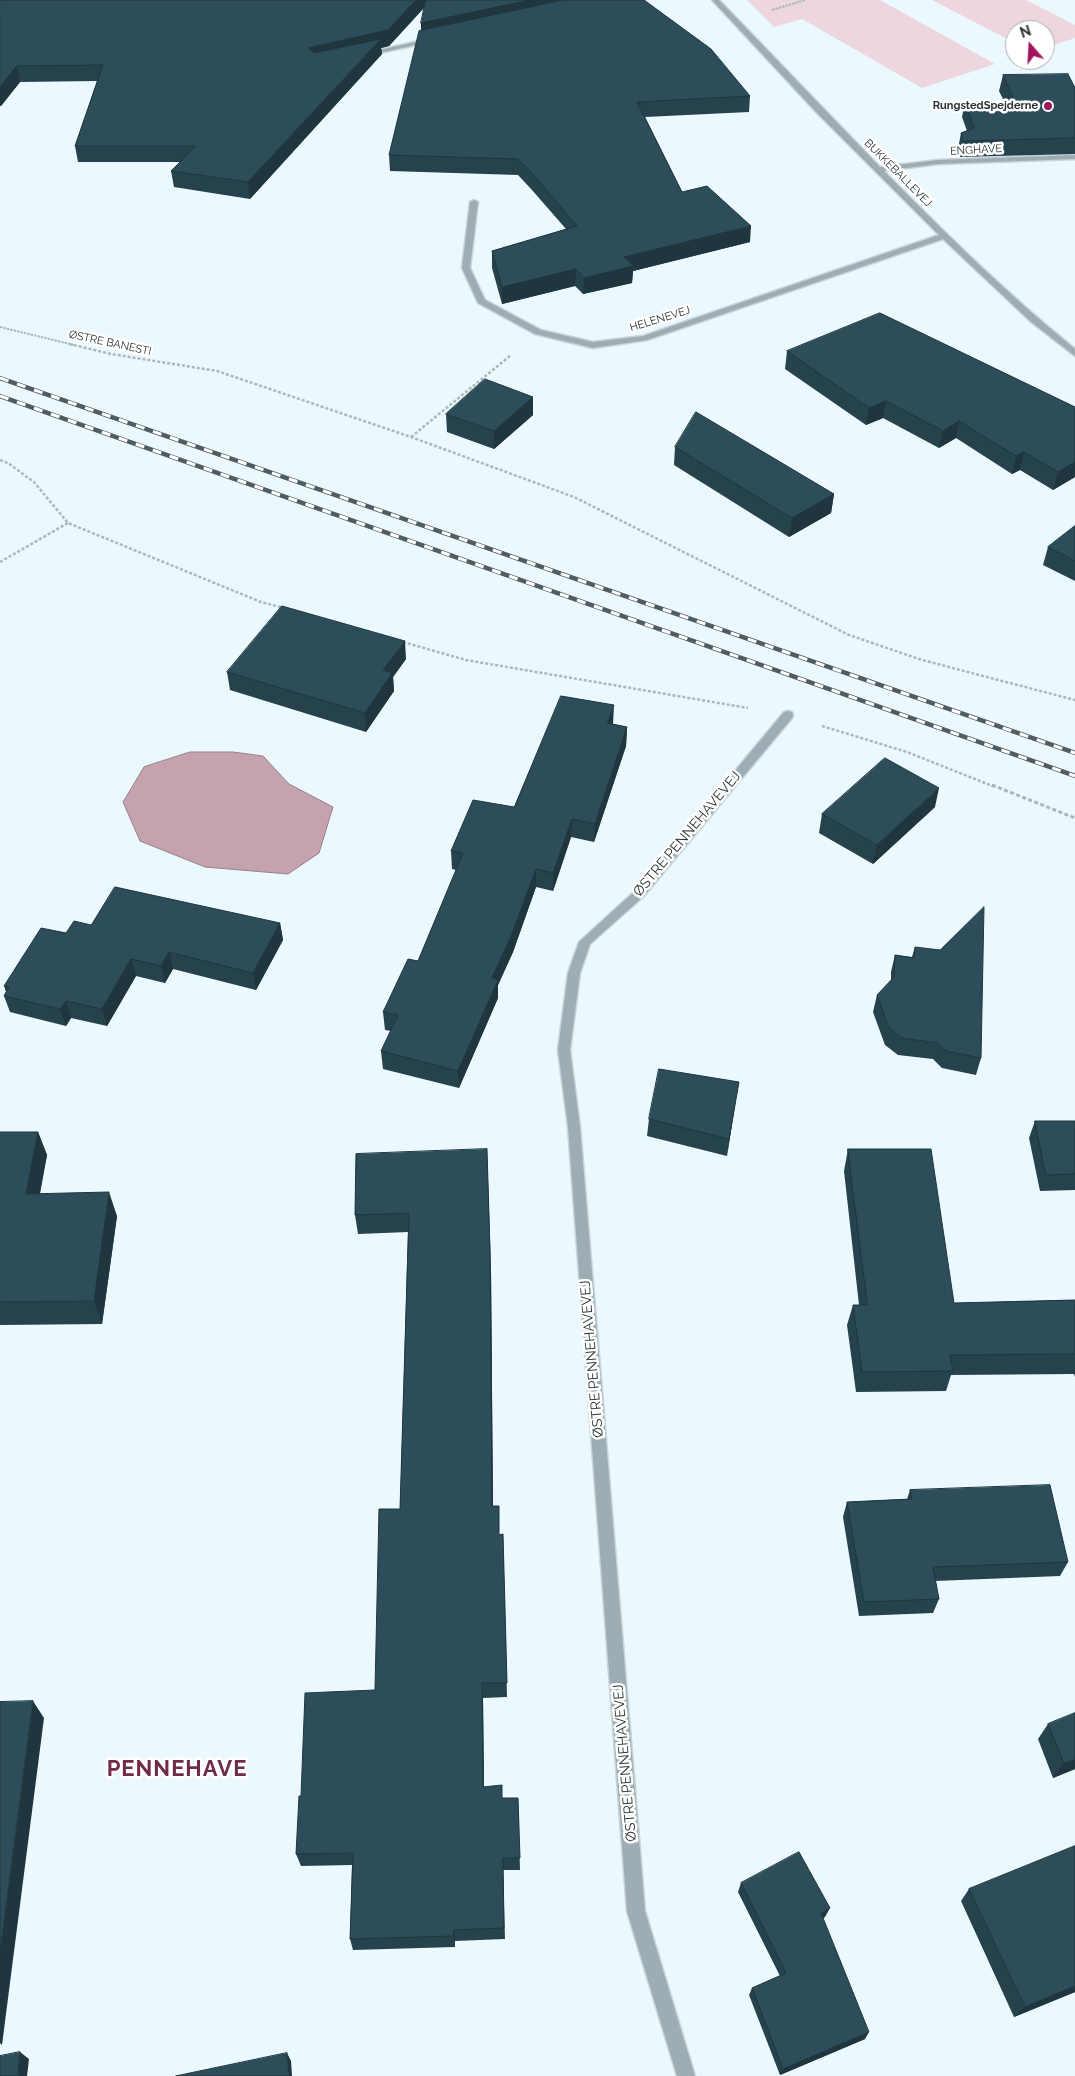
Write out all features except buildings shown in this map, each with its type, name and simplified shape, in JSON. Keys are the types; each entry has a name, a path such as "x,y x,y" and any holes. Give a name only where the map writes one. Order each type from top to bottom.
{"street":[{"name":"BUKKEBALLEVEJ","path":"715,0 820,112 944,236 1033,319 1075,353"},
{"path":"353,57 440,39"},
{"name":"ENGHAVE","path":"879,169 938,162 1075,156"},
{"name":"HELENEVEJ","path":"474,202 466,268 481,301 538,332 593,345 644,338 944,236"},
{"name":"ØSTRE PENNEHAVEVEJ","path":"686,2076 636,1911 574,1127 564,1050 574,973 585,942 640,893 788,715"}],"path":[{"name":"ØSTRE BANESTI","path":"0,327 111,354 217,371 411,437 574,497 849,636 922,660 1075,700"},
{"path":"411,437 538,332"},
{"path":"0,460 8,463 34,482 68,523 261,602 289,610"},
{"path":"0,562 68,523"},
{"path":"400,642 466,660 788,715 908,752 1075,818"}],"shaded area":[{"path":"747,0 880,0 995,64 922,88 802,19 774,27"},
{"path":"932,0 1026,0 1075,25 1075,38 1055,45 1055,20 1005,20 1005,38"},
{"path":"190,752 233,752 263,756 289,784 333,807 319,853 288,874 205,867 140,841 123,802 144,767"}],"railway":[{"path":"0,378 1075,753"},
{"path":"0,396 1075,776"}],"place":[{"name":"RungstedSpejderne","path":"1048,106"}],"district":[{"name":"PENNEHAVE","path":"177,1769"}]}
